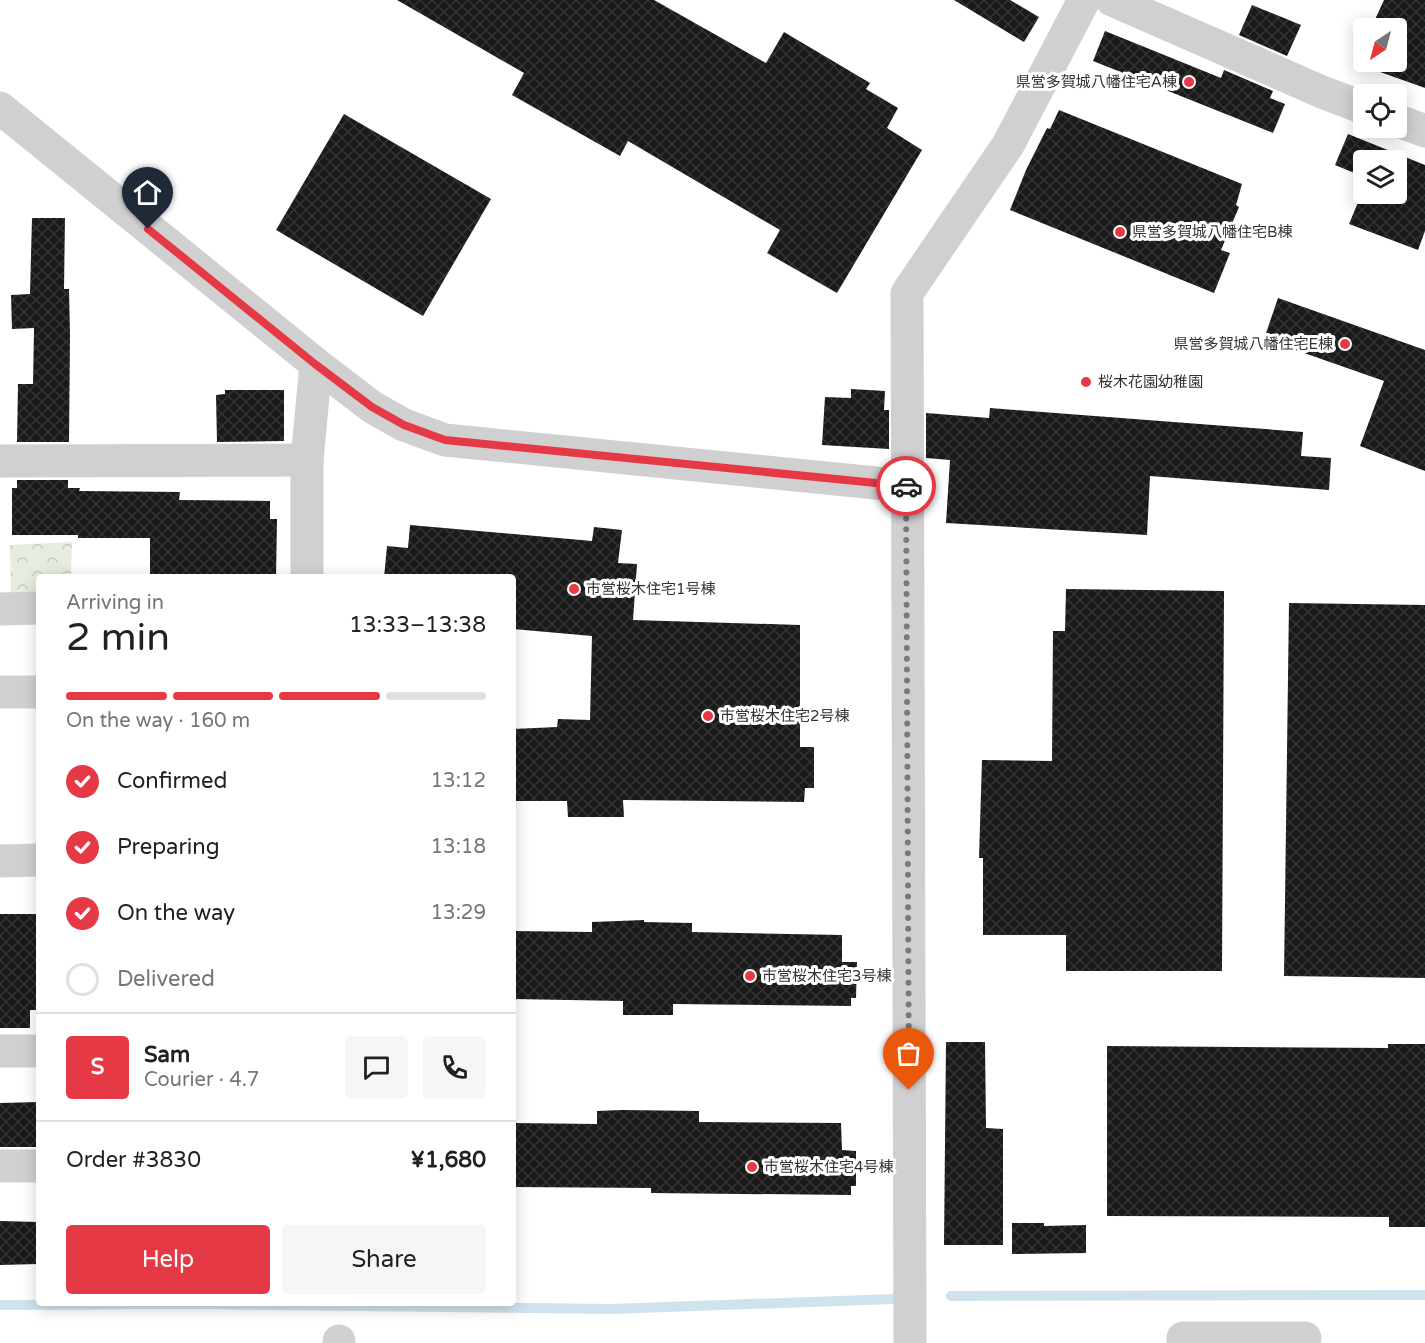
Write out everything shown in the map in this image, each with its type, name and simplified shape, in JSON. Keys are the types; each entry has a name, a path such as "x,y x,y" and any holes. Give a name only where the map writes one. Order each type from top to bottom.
{"street":[{"path":"910,1343 907,293 1008,145 1084,0"},
{"path":"1112,0 1353,104"},
{"path":"0,108 315,364 372,407 404,425 445,440 906,486"},
{"path":"1407,124 1425,131"},
{"path":"307,574 307,460 315,364"},
{"path":"0,461 307,460"},
{"path":"0,609 36,608"},
{"path":"0,692 36,692"},
{"path":"0,861 36,860"},
{"path":"0,1051 36,1051"},
{"path":"0,1166 36,1166"},
{"path":"1183,1343 1183,1338 1305,1338"}],"green space":[{"path":"72,542 71,574 36,574 36,601 11,596 10,545"}],"building":[{"path":"397,0 654,0 766,63 784,32 870,83 866,89 898,108 887,128 922,150 837,293 767,253 780,230 628,141 620,156 512,95 524,73"},
{"path":"954,0 1010,0 1039,17 1024,42"},
{"path":"1384,0 1425,0 1425,88 1380,72 1407,72 1407,18 1376,18"},
{"path":"1252,5 1301,25 1287,56 1239,35"},
{"name":"県営多賀城八幡住宅A棟","path":"1105,31 1221,78 1224,70 1273,91 1270,98 1285,104 1273,133 1093,61"},
{"path":"1059,110 1242,184 1236,205 1239,207 1221,250 1230,253 1214,293 1010,210 1026,170 1047,128 1050,129"},
{"path":"344,114 491,199 423,316 276,230"},
{"path":"1348,134 1353,138 1388,150 1353,150 1353,172 1335,165"},
{"path":"1407,158 1425,165 1425,231 1418,250 1349,224 1357,204 1407,204"},
{"path":"32,218 65,218 64,289 69,289 70,334 69,442 17,442 18,384 33,384 34,328 12,329 11,295 30,294"},
{"name":"県営多賀城八幡住宅E棟","path":"1278,298 1425,350 1425,471 1360,446 1384,381 1264,339"},
{"path":"851,389 885,391 884,410 889,410 889,449 822,445 825,397 851,398"},
{"path":"225,390 284,390 284,441 217,442 216,395 225,394"},
{"path":"990,408 1303,432 1301,456 1331,458 1329,490 1150,476 1147,535 946,523 950,460 926,458 926,413 989,418"},
{"path":"17,480 68,480 68,488 80,488 79,491 180,492 179,500 270,501 270,519 277,519 276,574 150,574 150,538 12,535 12,488 17,488"},
{"path":"410,525 592,541 594,527 622,530 618,563 637,564 633,620 800,625 800,747 814,747 814,788 805,788 804,802 623,800 624,817 568,817 567,801 516,801 516,729 557,727 558,719 590,720 592,636 516,629 516,574 384,574 387,546 408,548"},
{"path":"1066,589 1224,591 1222,971 1066,971 1066,935 983,935 983,858 979,858 982,760 1052,761 1053,631 1065,631"},
{"path":"1289,603 1425,605 1425,978 1284,976"},
{"path":"0,914 36,914 36,1010 30,1010 30,1028 0,1028"},
{"name":"市営桜木住宅3号棟","path":"644,920 644,922 692,923 692,932 842,935 842,962 857,962 856,998 851,998 851,1006 673,1004 673,1015 623,1015 623,1001 516,999 516,931 592,932 592,922"},
{"path":"946,1042 985,1042 986,1128 1003,1129 1003,1245 944,1245"},
{"path":"1388,1044 1425,1044 1425,1227 1389,1227 1389,1217 1107,1216 1107,1046 1388,1048"},
{"path":"36,1102 36,1147 0,1147 0,1103"},
{"name":"市営桜木住宅4号棟","path":"597,1111 699,1111 699,1122 841,1123 842,1150 856,1151 856,1186 851,1186 851,1195 651,1193 651,1188 516,1187 516,1123 597,1124"},
{"path":"0,1221 36,1222 36,1264 0,1265"},
{"path":"1012,1223 1044,1223 1044,1226 1086,1225 1086,1253 1012,1254"}],"waterway":[{"path":"951,1296 1425,1295"},
{"path":"357,1306 611,1309 894,1299"},
{"path":"0,1305 36,1305"}],"way so far":[{"path":"906,486 909,1090"}],"place":[{"name":"県営多賀城八幡住宅A棟","path":"1189,82"},
{"name":"県営多賀城八幡住宅B棟","path":"1120,232"},
{"name":"県営多賀城八幡住宅E棟","path":"1345,344"},
{"name":"桜木花園幼稚園","path":"1086,382"},
{"name":"市営桜木住宅1号棟","path":"574,589"},
{"name":"市営桜木住宅2号棟","path":"708,716"},
{"name":"市営桜木住宅3号棟","path":"750,976"},
{"name":"市営桜木住宅4号棟","path":"752,1167"}],"route":[{"path":"148,229 372,407 404,425 445,440 906,486"}]}
